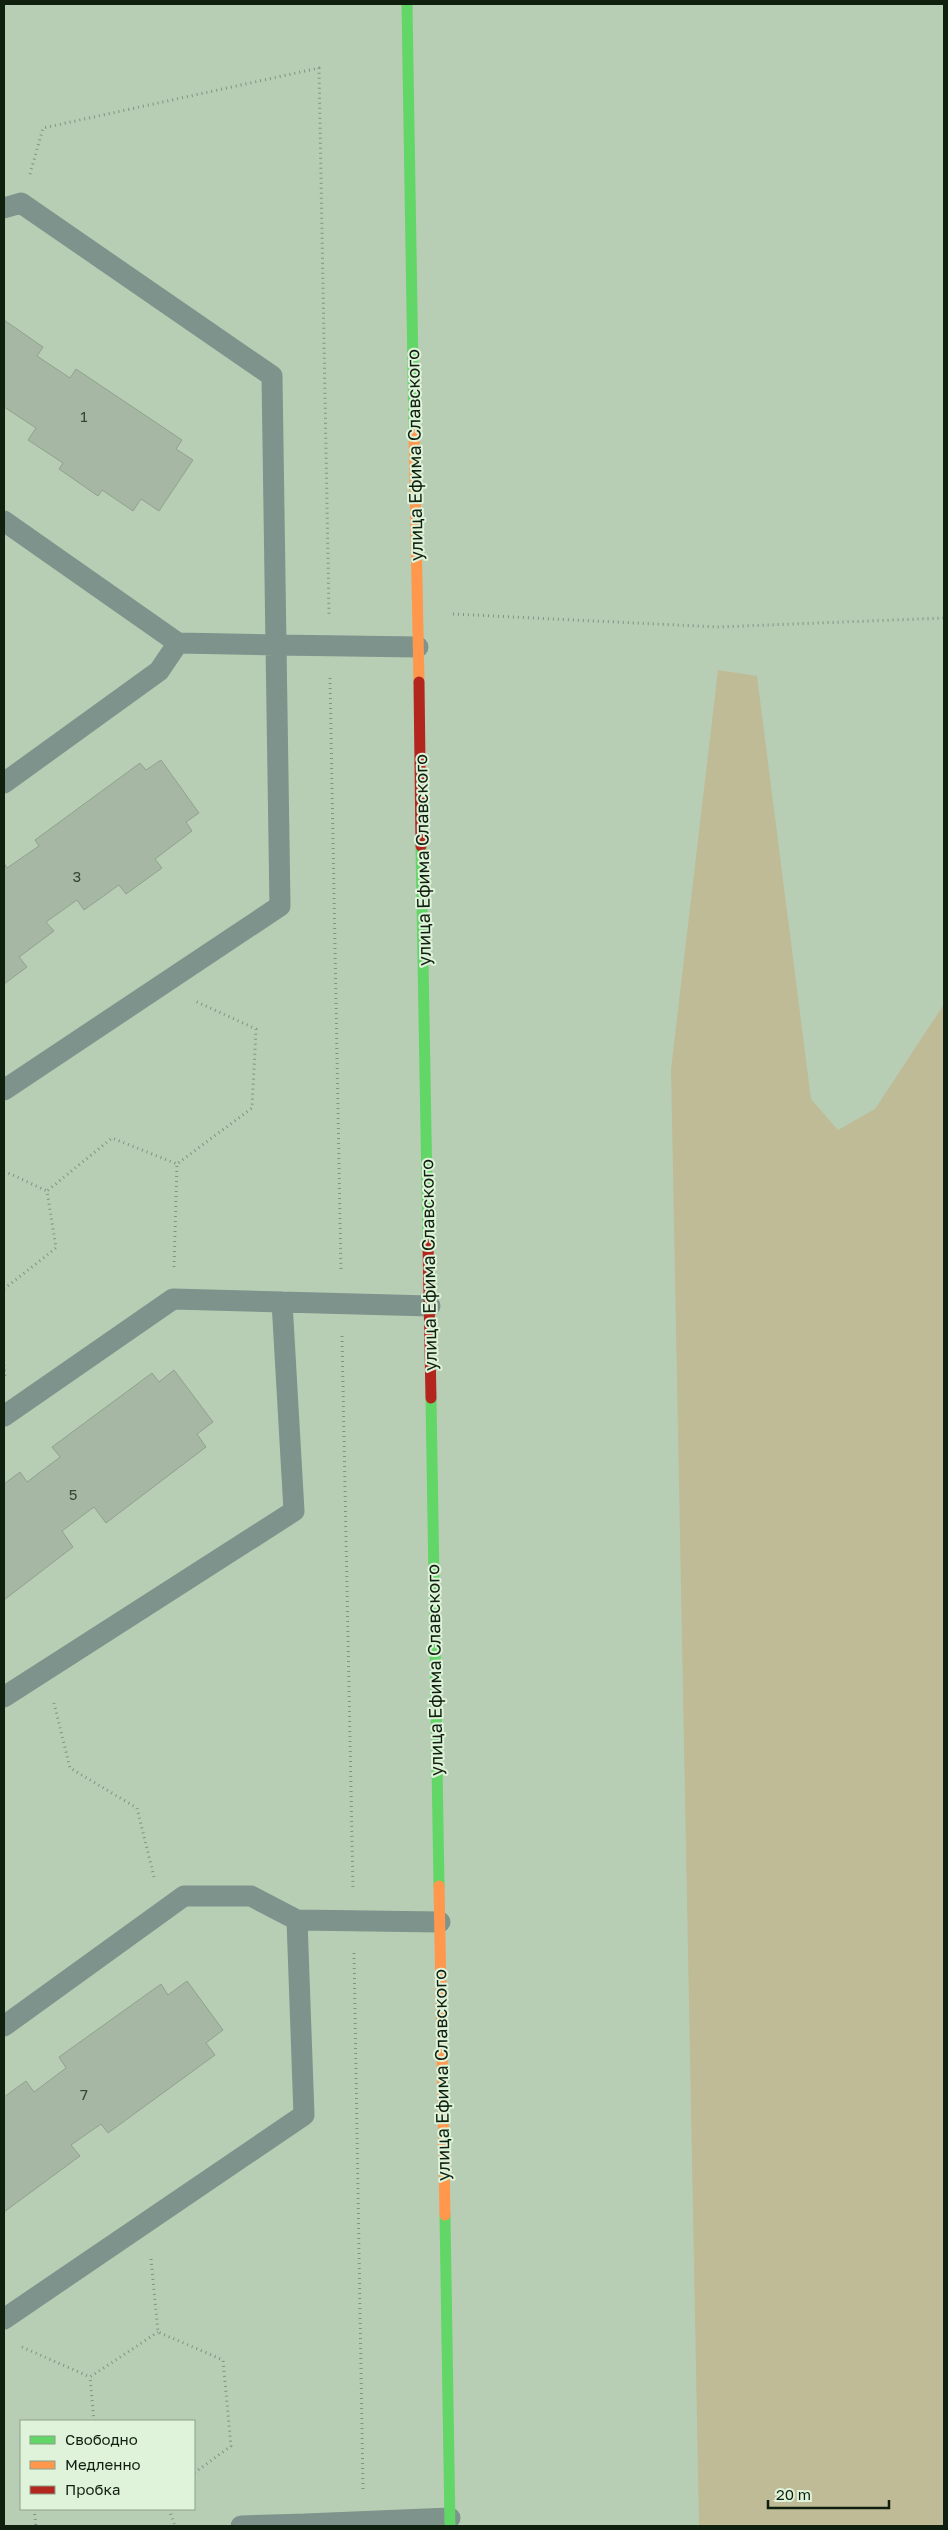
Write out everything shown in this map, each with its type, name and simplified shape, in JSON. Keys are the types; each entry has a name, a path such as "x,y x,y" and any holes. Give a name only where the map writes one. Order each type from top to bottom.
{"street":[{"name":"улица Ефима Славского","path":"407,4 450,2522"}],"lane":[{"path":"4,1090 280,906 272,376 12,205"},
{"path":"4,521 178,643 418,647"},
{"path":"4,783 159,671 178,643"},
{"path":"4,1416 173,1299 430,1306"},
{"path":"4,1697 294,1511 282,1302"},
{"path":"4,2026 184,1896 251,1896 297,1920 440,1922"},
{"path":"4,2319 304,2115 297,1920"},
{"path":"242,2526 364,2522 450,2522"}],"path":[{"path":"12,205 43,128 319,68 364,2522"},
{"path":"418,613 717,627 944,618"},
{"path":"160,986 256,1029 252,1108 177,1164"},
{"path":"47,1191 112,1138 177,1164"},
{"path":"173,1299 177,1164"},
{"path":"4,1171 47,1191"},
{"path":"4,1290 56,1248 47,1191"},
{"path":"45,1671 70,1768 137,1808 163,1911"},
{"path":"148,2221 158,2332"},
{"path":"90,2377 158,2332"},
{"path":"158,2332 223,2360 232,2446 195,2473"},
{"path":"19,2346 90,2377"},
{"path":"90,2377 94,2420"},
{"path":"34,2510 36,2526"},
{"path":"169,2510 175,2526"}],"shaded area":[{"path":"718,670 757,676 811,1099 838,1130 875,1109 944,1004 944,2526 699,2526 671,1069"}],"building":[{"path":"4,320 43,347 37,356 70,378 76,369 182,440 176,449 193,460 159,511 141,499 133,511 102,490 98,496 59,469 63,463 28,440 36,428 4,407"},
{"path":"161,760 199,813 186,822 192,831 155,859 162,868 126,894 119,885 84,910 77,900 46,922 54,931 19,957 27,967 4,984 4,863 7,868 39,846 35,840 140,763 146,770"},
{"path":"174,1370 213,1422 197,1434 206,1447 106,1523 94,1507 62,1531 73,1547 4,1600 4,1484 20,1472 27,1482 60,1457 52,1447 152,1373 159,1382"},
{"path":"187,1981 223,2030 206,2043 215,2055 108,2133 101,2124 71,2145 80,2156 4,2212 4,2097 26,2081 34,2092 66,2068 59,2057 161,1984 168,1995"}],"traffic: fast":[{"path":"407,4 414,432"},
{"path":"421,846 428,1245"},
{"path":"431,1398 439,1886"},
{"path":"445,2215 450,2526"}],"traffic: slow":[{"path":"414,432 419,682"},
{"path":"439,1886 445,2215"}],"traffic: jam":[{"path":"419,682 421,846"},
{"path":"428,1245 431,1398"}]}
